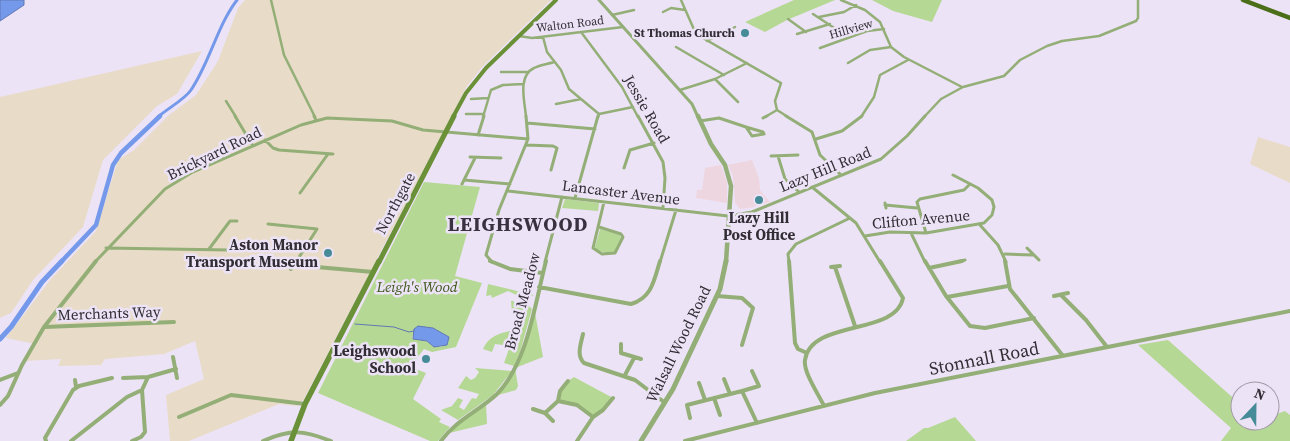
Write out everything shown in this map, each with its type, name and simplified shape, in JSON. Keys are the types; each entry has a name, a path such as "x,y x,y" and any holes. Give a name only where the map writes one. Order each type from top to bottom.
{"highway":[{"path":"1243,0 1290,18"}],"main road":[{"name":"Northgate","path":"291,441 305,404 446,132 476,79 556,0"}],"street":[{"path":"271,0 284,55 316,120"},
{"path":"600,1 606,0"},
{"path":"681,0 693,32 781,83 775,101 777,110 806,128 816,139 820,155 840,174"},
{"path":"841,0 856,5 874,16 884,29 891,46 909,60 963,87"},
{"name":"Lazy Hill Road","path":"731,215 752,212 840,174 881,159 907,136 941,99 963,87 1004,76 1020,60 1054,42 1099,36 1136,21 1138,18 1138,0"},
{"name":"Walsall Wood Road","path":"600,1 692,104 729,173 731,186 731,215 726,270 717,296 666,403 641,441"},
{"path":"818,17 844,12 856,5"},
{"path":"663,12 671,8 685,10"},
{"path":"612,15 634,10"},
{"path":"813,14 849,37"},
{"path":"788,20 806,32"},
{"path":"797,34 830,24"},
{"name":"Walton Road","path":"519,36 542,37 623,27"},
{"path":"707,41 734,27"},
{"name":"Hillview","path":"823,47 867,31 884,29"},
{"name":"Jessie Road","path":"581,32 613,73 654,143 665,169 663,208"},
{"path":"542,37 547,52 561,70 569,89 599,114"},
{"path":"848,63 870,50 891,46"},
{"path":"676,47 724,75"},
{"path":"849,58 853,60"},
{"path":"816,139 832,136 853,124 871,104 878,78 882,73 909,60"},
{"path":"501,72 528,72 536,67 554,62"},
{"path":"680,90 716,79 747,63"},
{"path":"528,72 523,84 528,139 492,231 486,257 490,262 499,266 542,274"},
{"path":"716,79 737,103 743,101"},
{"path":"478,135 491,90 496,87 523,84"},
{"path":"472,98 488,98"},
{"path":"554,100 556,105 581,99"},
{"path":"226,101 252,146"},
{"path":"599,114 633,107"},
{"path":"763,118 777,110"},
{"path":"466,114 484,114"},
{"path":"575,198 599,114"},
{"name":"Brickyard Road","path":"0,405 8,396 44,327 106,248 164,189 191,172 316,120 338,117 392,121 421,130 528,139"},
{"path":"700,121 719,118 746,126 764,133 755,137 752,136 746,126"},
{"path":"527,123 595,129"},
{"path":"265,140 273,148 279,150 333,154"},
{"path":"624,168 627,154 630,150 654,143"},
{"path":"526,144 558,148 551,170"},
{"path":"300,193 328,154"},
{"path":"771,156 798,154"},
{"path":"778,156 785,179 799,192"},
{"path":"470,157 501,158"},
{"path":"475,158 463,182 510,184"},
{"path":"926,233 917,208 917,202 924,197 964,190 970,184 953,175"},
{"name":"Clifton Avenue","path":"865,236 890,232 926,233 980,225 991,216 994,207 993,202 984,191 970,184"},
{"path":"812,187 850,218 865,236 903,298 899,310 892,315 854,326 818,342 807,353 805,362 824,406"},
{"name":"Lancaster Avenue","path":"508,191 731,215"},
{"name":"Broad Meadow","path":"441,441 456,424 494,396 515,368 522,352 562,197"},
{"path":"599,227 621,234 623,237 618,252 610,256 593,248 604,202"},
{"path":"885,205 917,208"},
{"path":"539,287 624,303 641,301 650,292 676,210"},
{"path":"807,353 798,348 795,343 788,254 796,244 850,218"},
{"path":"209,249 230,221 237,220"},
{"path":"268,224 317,229 291,269"},
{"path":"980,225 999,244 1005,254 1008,286 1063,356"},
{"path":"911,233 915,245 965,322 974,328 985,328 1034,318"},
{"path":"106,248 229,250"},
{"path":"1027,248 1038,260"},
{"path":"1005,254 1033,256"},
{"path":"929,268 964,262"},
{"path":"294,265 373,272"},
{"path":"835,267 846,295 854,326"},
{"path":"947,297 1008,286"},
{"path":"1054,296 1068,294"},
{"path":"1061,295 1086,320 1107,347"},
{"path":"717,296 743,298 750,302 753,308 742,345"},
{"name":"Stonnall Road","path":"685,441 705,438 875,394 1290,311"},
{"name":"Merchants Way","path":"44,327 174,322"},
{"path":"584,334 579,352 580,359 584,363 625,375 635,380 666,403"},
{"path":"744,337 750,338"},
{"path":"621,344 621,353 642,359"},
{"path":"173,357 177,378"},
{"path":"625,375 634,358"},
{"path":"123,378 148,377 176,369"},
{"path":"690,418 687,405 759,386 752,371"},
{"path":"0,380 19,372"},
{"path":"132,441 141,437 145,432 142,390 148,377"},
{"path":"46,441 45,438 70,393 76,388 112,378"},
{"path":"724,379 730,394"},
{"path":"75,380 76,388"},
{"path":"544,413 558,401 560,391 568,381"},
{"path":"699,383 705,400"},
{"path":"71,441 127,397 142,390"},
{"path":"742,391 757,423"},
{"path":"179,417 195,408 231,395 305,404"},
{"path":"577,441 593,417 603,410 613,398"},
{"path":"714,398 720,415"},
{"path":"558,401 577,404 586,409 593,417"},
{"path":"533,409 544,413 553,421"},
{"path":"263,441 283,432 295,431 306,431 331,441"}],"shaded area":[{"path":"245,0 551,0 482,67 467,86 304,399 298,406 279,404 189,441 170,441 166,395 204,379 195,341 164,354 105,359 101,365 58,366 61,359 24,361 35,344 6,338 50,280 96,231 118,160 134,150 169,115 196,95 218,61 238,8"},
{"path":"202,51 177,94 157,106 103,160 83,227 33,280 11,313 0,318 0,97"},
{"path":"1258,137 1290,147 1290,183 1250,164"},
{"path":"752,160 759,178 760,190 770,202 740,209 735,203 733,176 728,165"},
{"path":"721,165 727,183 727,203 696,198 697,190 702,190 705,168"}],"green space":[{"path":"794,0 835,0 787,20 765,32 745,22"},
{"path":"872,0 942,0 932,22 893,11"},
{"name":"Leigh's Wood","path":"424,182 480,187 455,276 482,283 456,347 432,352 424,349 410,367 426,373 413,399 441,419 439,422 450,427 438,441 430,441 318,393","holes":["416,327 433,328 449,337 441,347 431,345 430,342 412,338"]},
{"path":"565,199 599,203 598,211 562,208"},
{"path":"600,229 620,235 621,238 617,251 610,254 596,250 595,247"},
{"path":"488,284 534,295 525,299 508,291 492,298 491,295 486,296"},
{"path":"511,301 514,301 514,304 521,304 522,301 525,302 532,309 520,352 514,366 504,363 510,346 495,344 492,352 483,349 494,336 520,329 517,312 512,313"},
{"path":"534,307 543,357 515,368 518,386 516,390 494,396 516,365"},
{"path":"1168,340 1230,395 1230,427 1138,345"},
{"path":"475,368 512,371 493,395 458,420 441,410 452,406 458,398 463,400 459,407 464,410 472,398 476,399 479,394 458,388 466,376 471,380 475,378 479,372"},
{"path":"574,377 613,398 603,410 593,417 577,405 558,401 563,388"},
{"path":"486,404 487,424 449,433 456,426"},
{"path":"1285,411 1290,415 1290,441 1221,441 1230,429 1230,431 1280,431 1280,413"},
{"path":"955,417 976,441 906,441 924,428"}],"water":[{"path":"0,0 24,0 24,5 0,21"},
{"path":"418,326 433,328 449,337 447,345 434,347 427,341 413,339 414,329"}],"waterway":[{"path":"158,117 191,90 198,79 224,21 237,0"},
{"path":"61,262 96,225 113,165 121,153 160,116"},
{"path":"0,339 11,327 42,282 62,261"},
{"path":"355,324 394,327 409,332 414,331"}],"place":[{"name":"St Thomas Church","path":"745,33"},
{"name":"Lazy Hill Post Office","path":"759,200"},
{"name":"Aston Manor Transport Museum","path":"328,253"},
{"name":"Leighswood School","path":"426,359"}],"district":[{"name":"LEIGHSWOOD","path":"518,224"}]}
